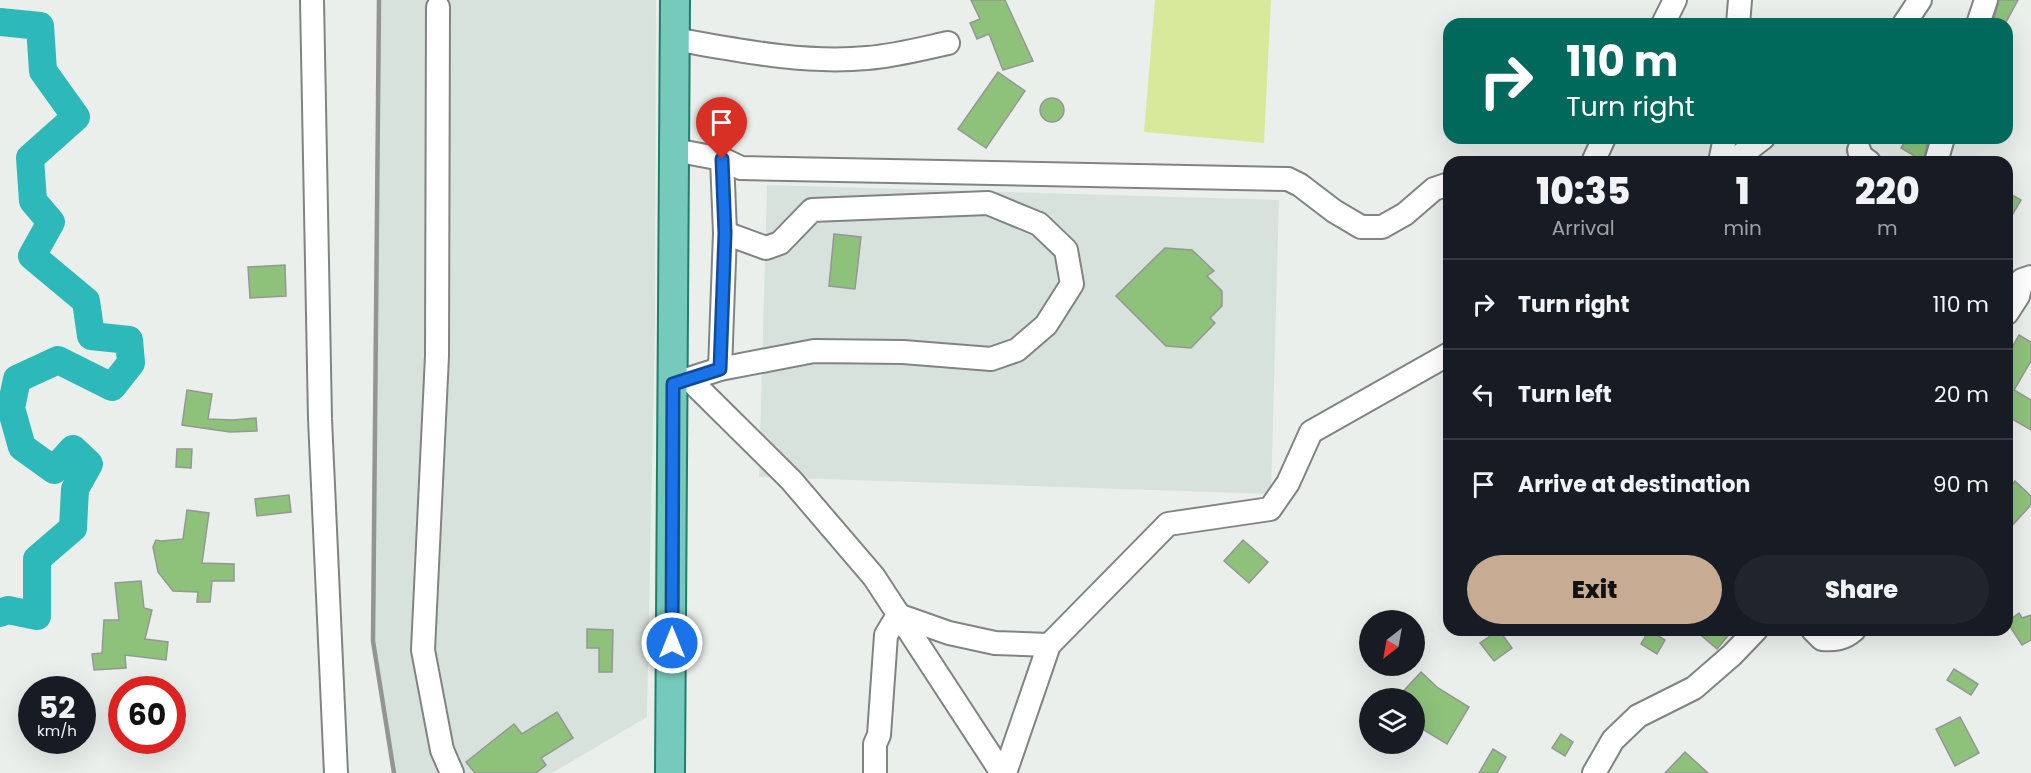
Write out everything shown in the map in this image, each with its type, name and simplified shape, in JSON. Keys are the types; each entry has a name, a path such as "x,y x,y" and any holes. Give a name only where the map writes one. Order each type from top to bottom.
{"main road":[{"path":"670,773 681,382 674,150 675,0"}],"street":[{"path":"312,0 320,419 336,773"},
{"path":"1666,18 1675,0"},
{"path":"1738,18 1740,0"},
{"path":"1908,18 1920,0"},
{"path":"1980,18 1986,0"},
{"path":"438,7 437,356 423,650 442,750 452,773"},
{"path":"674,39 771,55 826,60 902,54 948,43"},
{"path":"1740,156 1755,144"},
{"path":"674,150 722,159 741,168 1287,179 1300,185 1334,211 1361,227 1382,227 1405,214 1434,189 1443,186"},
{"path":"720,369 725,233 722,159"},
{"path":"725,233 766,248 780,243 812,210 988,203 1039,224 1066,250 1072,284 1046,325 1017,350 991,359 903,352 814,351 720,369 681,382 791,480 874,577 1003,773"},
{"path":"2013,304 2018,296 2023,278"},
{"path":"1003,773 1049,645 1168,524 1270,508 1288,483 1311,432 1443,357"},
{"path":"898,615 949,633 994,643 1049,645"},
{"path":"875,773 875,744 879,735 886,635 898,615"},
{"path":"1594,773 1613,740 1638,716 1694,688 1750,636"},
{"path":"1819,636 1822,639 1836,640 1846,636"}],"shaded area":[{"path":"379,0 656,0 655,324 647,717 552,773 394,773 373,641"},
{"path":"767,185 1279,200 1271,494 759,477"}],"green space":[{"path":"1155,0 1271,0 1264,143 1144,132"}],"building":[{"path":"971,0 1005,0 1033,61 1003,70 989,34 977,39 970,23 980,19"},
{"path":"1999,0 2018,0 2008,18 1994,18"},
{"path":"998,72 1025,91 986,148 958,129"},
{"path":"1052,98 1060,102 1064,110 1060,118 1052,122 1044,118 1040,110 1044,102"},
{"path":"1903,144 1927,144 1924,156 1915,156 1901,148"},
{"path":"2013,195 2021,200 2013,214"},
{"path":"834,234 861,237 855,289 829,286"},
{"path":"1165,248 1192,250 1214,271 1207,276 1222,291 1222,306 1210,318 1215,323 1191,348 1166,346 1116,296"},
{"path":"285,265 286,296 250,298 248,267"},
{"path":"2019,335 2031,342 2031,361 2014,390 2031,400 2031,430 2013,420 2013,346"},
{"path":"187,390 212,394 208,419 256,418 257,431 230,432 182,425"},
{"path":"177,449 192,449 191,468 176,467"},
{"path":"2015,481 2031,496 2031,505 2013,524 2013,483"},
{"path":"289,495 291,512 257,516 255,499"},
{"path":"187,510 209,513 202,563 234,564 234,581 212,581 210,602 197,602 198,592 173,591 158,572 153,547 156,540 183,539"},
{"path":"1243,540 1268,562 1249,583 1224,561"},
{"path":"141,581 144,608 152,610 145,639 168,642 166,660 125,655 126,668 94,670 92,654 102,653 104,620 119,620 115,583"},
{"path":"2019,613 2022,618 2031,615 2031,640 2022,645 2013,631 2013,618"},
{"path":"587,629 613,630 612,672 599,672 599,648 587,648"},
{"path":"1490,636 1503,636 1512,648 1494,661 1480,643"},
{"path":"1646,636 1659,636 1665,640 1657,654 1641,644"},
{"path":"1702,636 1728,636 1717,649"},
{"path":"1954,669 1978,684 1971,695 1947,680"},
{"path":"1417,676 1425,676 1438,688 1469,707 1447,744 1425,731 1425,688 1406,688"},
{"path":"557,712 573,738 541,758 546,765 536,773 475,773 466,762 514,724 522,734"},
{"path":"1960,717 1979,753 1955,766 1936,729"},
{"path":"1561,734 1573,742 1565,756 1552,748"},
{"path":"1493,749 1506,757 1497,773 1479,773"},
{"path":"1685,752 1708,773 1665,773"}],"waterway":[{"path":"0,22 40,26 43,71 76,117 30,158 33,201 51,222 32,256 86,301 91,336 129,340 131,363 112,387 58,360 17,379 11,408 22,447 54,470 73,449 89,464 75,489 73,528 37,559 37,616 8,610 0,613"}],"railway":[{"path":"379,0 373,641 394,773"}],"route":[{"path":"672,643 673,384 720,369 725,233 722,159"}]}
